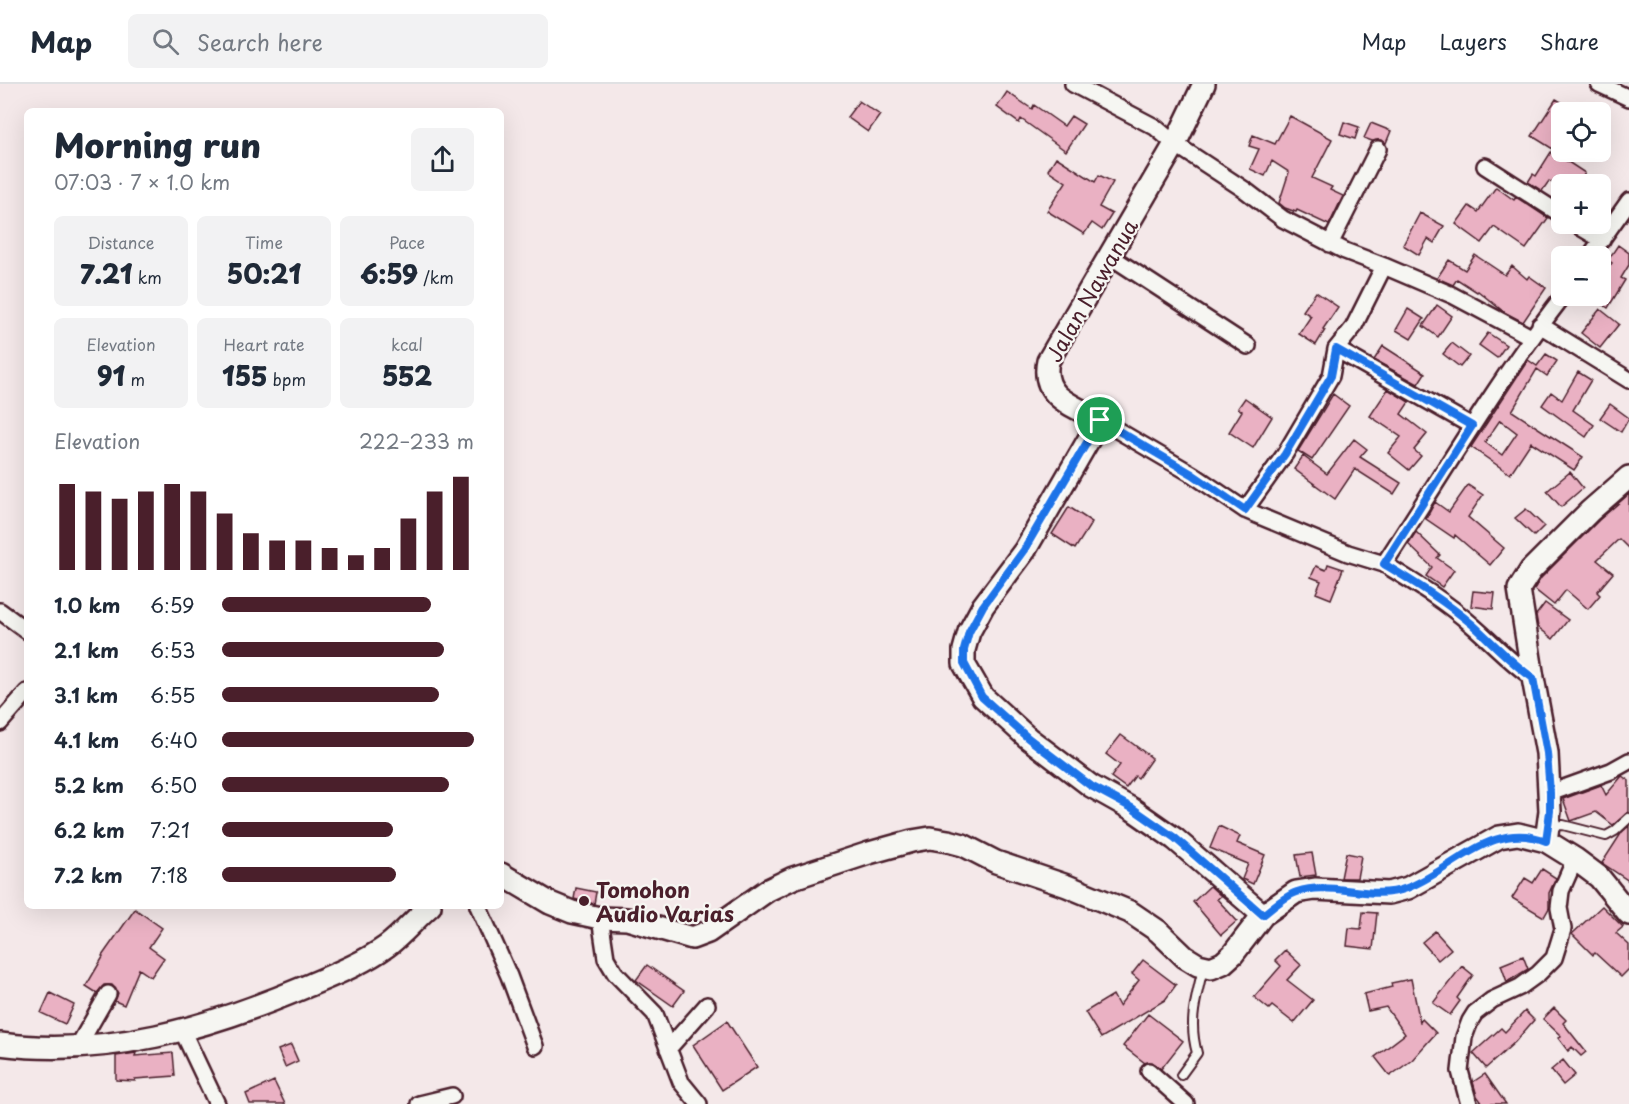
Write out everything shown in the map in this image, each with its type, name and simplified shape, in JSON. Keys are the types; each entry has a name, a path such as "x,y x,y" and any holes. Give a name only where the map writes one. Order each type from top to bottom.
{"main road":[{"name":"Jalan Nawanua","path":"1100,420 1055,395 1045,373 1047,361 1175,144 1204,84"},
{"path":"1100,420 1024,550 983,606 969,632 964,650 964,663 982,697 1028,738 1091,786 1132,808 1175,838 1263,915"},
{"path":"1547,834 1550,793 1547,753 1520,589 1531,570 1629,477"},
{"path":"504,876 550,903 572,912 600,918 627,919 692,938 708,932 768,890 793,878 879,850 930,838 963,845 996,862 1066,886 1130,912 1158,931 1185,957 1212,968 1223,963 1233,954 1263,915 1296,892 1315,889 1389,893 1408,888 1499,837 1518,834 1547,834 1599,878 1629,914"},
{"path":"0,1044 77,1048 155,1037 251,1010 361,963 388,945 427,909"}],"street":[{"path":"1073,84 1155,127 1175,144 1245,190 1283,219 1330,244 1536,331 1629,380"},
{"path":"1599,84 1627,93"},
{"path":"1330,244 1378,149"},
{"path":"1485,166 1551,208"},
{"path":"1598,246 1629,201"},
{"path":"1592,234 1602,240"},
{"path":"1110,255 1248,346"},
{"path":"1245,510 1285,454 1331,376 1336,349 1353,328 1384,266"},
{"path":"1384,564 1472,426 1555,306"},
{"path":"1336,349 1472,426"},
{"path":"1100,420 1192,474 1245,510 1348,553 1384,564 1451,608 1510,662 1533,678"},
{"path":"0,611 24,629"},
{"path":"0,723 24,695"},
{"path":"1550,793 1611,771 1629,761"},
{"path":"1469,1104 1460,1071 1464,1037 1470,1021 1475,1013 1492,1000 1520,987 1554,958 1563,929 1559,908 1561,891 1575,859"},
{"path":"479,909 509,976 535,1046"},
{"path":"600,918 606,958 615,973 655,1014 681,1082 699,1104"},
{"path":"77,1048 108,994"},
{"path":"668,1049 707,1005"},
{"path":"182,1030 217,1104"},
{"path":"1149,1071 1186,1104"},
{"path":"419,1104 452,1096"}],"lane":[{"path":"1547,834 1563,825 1605,836 1615,831 1629,818"},
{"path":"1181,1075 1197,1053 1192,1036 1192,1018 1203,966"}],"building":[{"path":"1007,92 1032,109 1034,105 1064,126 1071,116 1084,124 1066,151 1021,119 1019,123 997,107"},
{"path":"859,101 880,115 868,132 847,117"},
{"path":"1551,107 1551,148 1532,136"},
{"path":"1290,116 1332,139 1312,178 1332,187 1330,190 1343,196 1329,225 1297,210 1296,212 1285,208 1279,203 1289,172 1272,161 1265,176 1250,169 1259,149 1249,146 1253,135 1275,144"},
{"path":"1344,122 1359,127 1355,139 1340,134"},
{"path":"1371,123 1391,131 1386,143 1382,140 1372,141 1364,138"},
{"path":"1551,152 1551,162 1568,162 1585,173 1551,174 1551,182 1549,181 1542,191 1528,182 1533,174 1536,176"},
{"path":"1056,157 1095,182 1099,175 1113,182 1099,207 1112,214 1102,230 1092,223 1084,234 1047,211 1066,182 1048,170"},
{"path":"1496,187 1514,200 1516,197 1548,218 1526,249 1494,227 1482,243 1456,224 1469,206 1478,212"},
{"path":"1420,213 1444,226 1434,243 1428,239 1419,255 1403,245"},
{"path":"1618,245 1629,253 1629,265 1621,278 1625,280 1611,303 1612,263 1611,256"},
{"path":"1475,255 1505,275 1512,266 1527,279 1529,276 1546,288 1523,322 1504,312 1478,291 1457,279 1453,285 1437,278 1449,260 1465,270"},
{"path":"1316,292 1338,307 1323,329 1325,330 1316,345 1299,334 1311,316 1303,311"},
{"path":"1437,305 1452,316 1438,337 1423,326"},
{"path":"1408,309 1424,319 1411,339 1396,330"},
{"path":"1600,309 1619,324 1600,348 1581,333"},
{"path":"1488,333 1506,345 1497,358 1479,345"},
{"path":"1452,343 1469,356 1460,367 1443,354"},
{"path":"1383,346 1425,373 1418,384 1374,360"},
{"path":"1546,354 1557,361 1547,376 1537,369 1512,411 1583,457 1574,470 1531,442 1510,474 1471,447 1528,360 1537,366","holes":["1500,420 1517,433 1502,455 1485,442"]},
{"path":"1578,372 1591,380 1573,410 1594,425 1586,437 1542,405 1551,392 1562,400"},
{"path":"1388,389 1409,402 1401,414 1427,434 1414,450 1421,456 1409,470 1388,453 1401,437 1370,416"},
{"path":"1333,394 1349,406 1312,460 1298,451"},
{"path":"1245,398 1272,417 1253,448 1229,432 1242,411 1238,408"},
{"path":"1610,404 1629,418 1621,432 1600,418"},
{"path":"1354,439 1367,449 1360,457 1401,483 1394,494 1355,469 1335,499 1294,469 1303,456 1327,474"},
{"path":"1570,472 1583,488 1561,507 1547,491"},
{"path":"1468,485 1483,495 1468,517 1504,548 1490,565 1455,535 1454,538 1426,519 1435,502 1449,512"},
{"path":"1629,494 1629,549 1619,539 1597,560 1613,573 1597,592 1600,595 1588,609 1566,590 1554,605 1534,589 1541,578 1599,520"},
{"path":"1069,507 1092,522 1075,549 1052,534"},
{"path":"1526,509 1544,526 1534,536 1515,518"},
{"path":"1416,532 1440,555 1437,558 1454,570 1442,587 1426,576 1432,567 1408,544"},
{"path":"1328,564 1343,569 1331,599 1316,593 1321,581 1311,577 1316,566 1326,570"},
{"path":"1473,591 1495,593 1493,609 1471,606"},
{"path":"1545,603 1568,620 1553,639 1538,627 1536,615"},
{"path":"1121,735 1152,758 1138,778 1135,776 1126,788 1111,777 1120,765 1106,754"},
{"path":"1622,776 1629,781 1629,812 1613,825 1596,812 1571,821 1563,799 1601,785 1606,795"},
{"path":"1219,826 1240,836 1237,843 1265,855 1253,884 1242,879 1248,864 1210,848"},
{"path":"1629,826 1629,881 1602,863 1622,832"},
{"path":"1312,853 1316,875 1300,877 1296,855"},
{"path":"1346,853 1361,856 1357,878 1341,878"},
{"path":"1542,869 1556,878 1549,893 1549,908 1544,917 1512,898 1525,878 1533,883"},
{"path":"1210,886 1221,896 1217,899 1237,921 1221,935 1193,902"},
{"path":"576,888 596,892 594,904 574,899"},
{"path":"1602,906 1623,927 1616,933 1629,945 1629,969 1621,977 1595,953 1593,955 1572,934"},
{"path":"135,909 162,928 149,947 164,958 151,977 139,969 124,1005 115,1001 118,993 112,985 104,985 97,993 86,986 102,956"},
{"path":"1363,912 1377,913 1373,949 1347,946 1349,928 1361,929"},
{"path":"1435,931 1451,949 1438,960 1422,942"},
{"path":"1285,950 1301,965 1287,980 1313,1000 1294,1023 1272,1006 1269,1009 1254,997 1281,966 1275,960"},
{"path":"1523,956 1528,969 1507,982 1501,965"},
{"path":"1143,960 1176,985 1165,1000 1101,1038 1085,1012 1113,995 1119,1006 1139,980 1132,974"},
{"path":"647,965 684,991 673,1006 636,980"},
{"path":"1462,966 1473,975 1457,998 1460,1001 1450,1015 1433,1003"},
{"path":"1411,979 1420,1022 1422,1019 1436,1033 1412,1060 1390,1076 1375,1057 1405,1034 1386,1007 1368,1011 1364,994 1392,987 1391,983"},
{"path":"50,993 74,1005 65,1024 41,1013"},
{"path":"1554,1008 1566,1020 1563,1023 1586,1052 1581,1056 1572,1047 1568,1051 1558,1038 1561,1036 1543,1019"},
{"path":"1525,1011 1534,1020 1515,1042 1486,1068 1473,1053 1501,1028 1505,1032"},
{"path":"1148,1014 1183,1041 1161,1069 1152,1062 1145,1063 1123,1046"},
{"path":"727,1021 757,1067 722,1090 693,1045"},
{"path":"291,1045 298,1061 285,1067 278,1050"},
{"path":"136,1053 135,1056 173,1053 175,1076 135,1079 135,1081 116,1080 116,1056"},
{"path":"1563,1060 1575,1075 1563,1085 1551,1070"},
{"path":"1485,1074 1506,1104 1483,1104 1477,1096 1473,1082"},
{"path":"274,1081 285,1104 250,1104 246,1094"}],"place":[{"name":"Tomohon Audio Varias","path":"584,901"}],"route":[{"path":"1336,349 1472,426 1384,564 1451,608 1515,666 1533,678 1547,753 1550,811 1546,841 1518,834 1499,837 1408,888 1389,893 1315,889 1296,892 1263,915 1175,838 1132,808 1113,800 1091,786 1028,738 982,697 964,663 964,650 969,632 983,606 1024,550 1050,508 1100,420 1192,474 1245,510 1285,454 1331,376 1336,349"}]}
